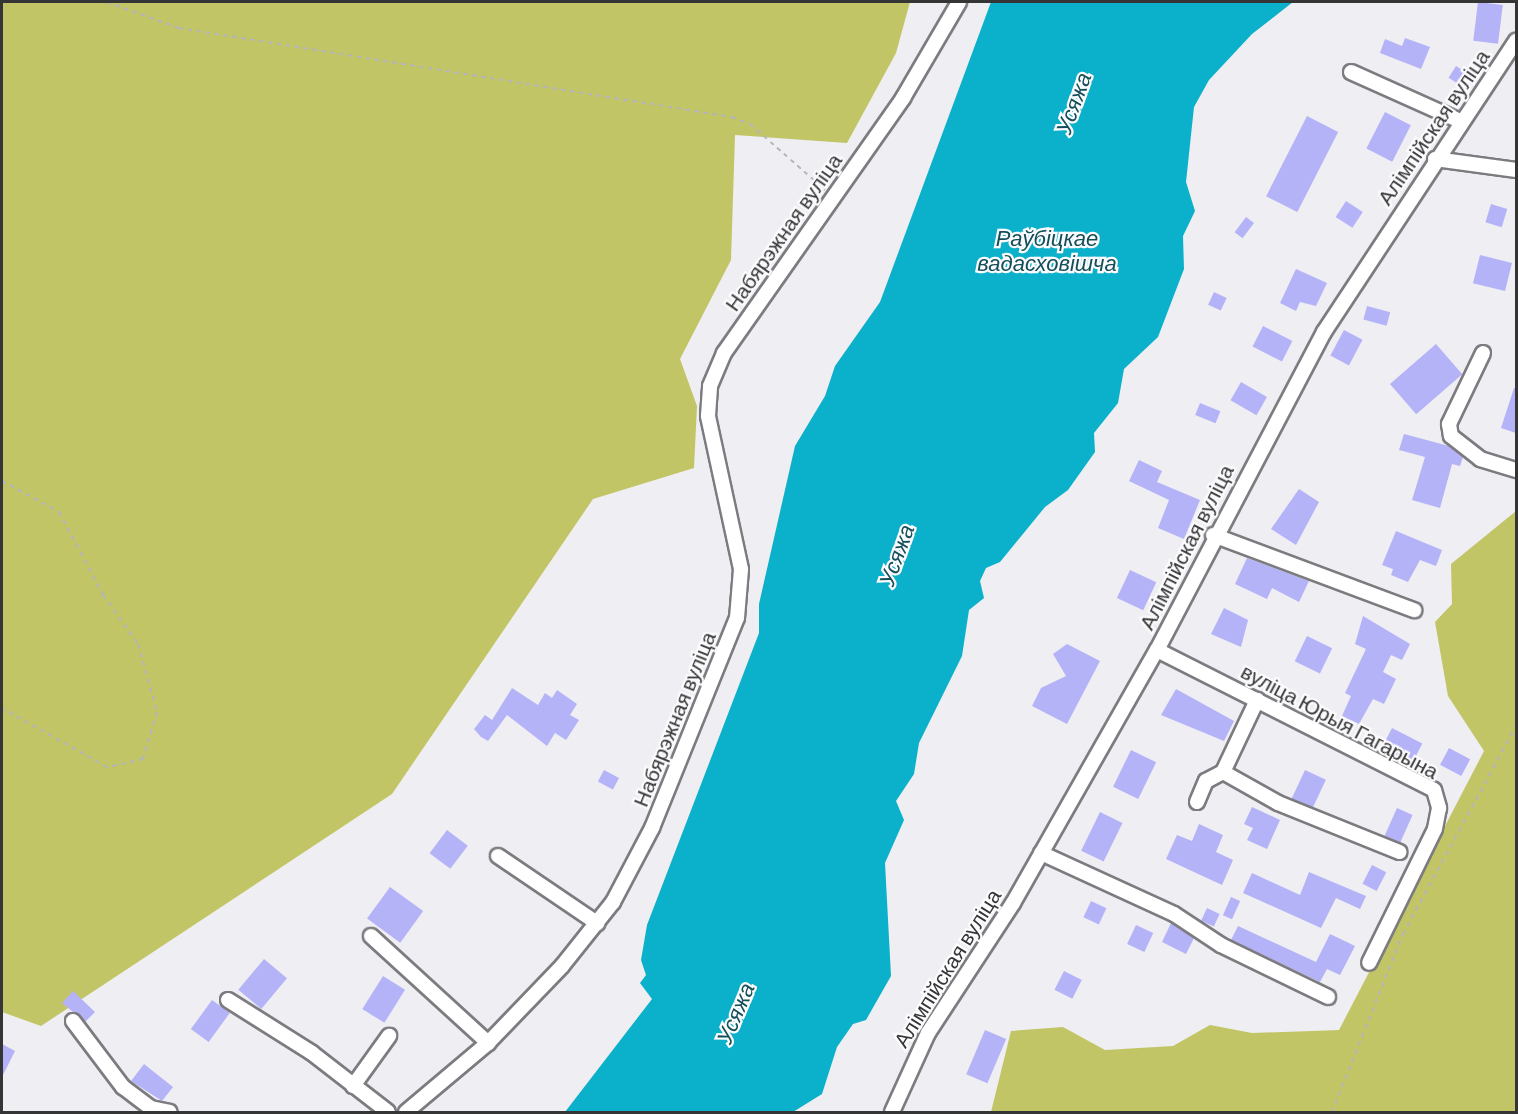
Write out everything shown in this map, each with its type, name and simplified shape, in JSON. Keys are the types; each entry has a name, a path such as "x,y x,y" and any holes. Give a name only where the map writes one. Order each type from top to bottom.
{"street":[{"name":"Набярэжная вуліца","path":"406,1113 488,1043 597,923 652,828 737,618 741,569 708,416 710,386 724,353 945,33 959,2"},
{"name":"Алімпійская вуліца","path":"892,1113 905,1080 1041,853 1157,650 1213,535 1324,332 1460,121 1516,41"},
{"path":"1351,72 1460,121"},
{"path":"1435,159 1516,170"},
{"path":"1483,353 1449,424 1451,436 1480,459 1516,470"},
{"path":"1213,535 1413,610"},
{"name":"вуліца Юрыя Гагарына","path":"1157,650 1434,790 1439,808 1435,829 1369,963"},
{"path":"1197,802 1206,781 1223,772 1257,700"},
{"path":"1223,772 1278,803 1399,852"},
{"path":"1041,853 1174,914 1221,945 1328,997"},
{"path":"498,856 597,923"},
{"path":"371,936 488,1043"},
{"path":"228,1000 353,1086 388,1113"},
{"path":"73,1021 123,1087 151,1108 170,1113"},
{"path":"353,1086 389,1036"}],"path":[{"path":"107,2 179,28 732,117 750,124 833,197"},
{"path":"2,481 59,512 103,595 138,644 157,712 143,759 107,767 2,708"},
{"path":"1332,1113 1403,934 1516,726"}],"green space":[{"path":"2,2 910,2 896,53 847,143 735,135 731,260 680,359 697,406 694,468 593,499 392,794 41,1026 2,1012"},
{"path":"1516,511 1516,1112 991,1112 1011,1031 1063,1027 1105,1050 1173,1046 1210,1025 1252,1033 1339,1030 1484,751 1448,696 1435,622 1452,604 1451,564"}],"water":[{"name":"Раўбіцкае вадасховішча","path":"991,2 1293,2 1252,34 1209,80 1194,107 1186,182 1195,211 1183,236 1184,269 1158,337 1124,369 1118,403 1094,433 1095,452 1068,490 1045,507 1000,562 986,568 980,581 984,598 969,610 962,656 919,743 914,774 896,801 904,820 885,863 891,976 866,1020 853,1024 837,1047 822,1094 793,1112 565,1112 652,999 640,983 646,975 641,960 647,925 759,633 759,604 795,446 825,396 835,366 880,302"}],"building":[{"path":"1478,2 1503,5 1498,44 1473,41"},
{"path":"1405,38 1430,47 1421,69 1380,53 1385,39 1402,46"},
{"path":"1456,66 1469,74 1461,86 1449,78"},
{"path":"1385,112 1411,125 1392,162 1366,149"},
{"path":"1307,116 1338,132 1297,212 1266,196"},
{"path":"1346,201 1363,212 1352,228 1336,217"},
{"path":"1491,204 1507,209 1502,227 1485,222"},
{"path":"1246,217 1254,223 1243,238 1235,232"},
{"path":"1480,255 1512,263 1505,291 1473,283"},
{"path":"1296,269 1327,283 1316,306 1300,302 1296,311 1280,303"},
{"path":"1214,292 1227,298 1221,311 1208,305"},
{"path":"1367,306 1390,312 1387,326 1363,320"},
{"path":"1263,326 1292,341 1282,361 1253,346"},
{"path":"1344,330 1363,340 1349,365 1330,356"},
{"path":"1436,344 1462,374 1416,414 1390,384"},
{"path":"1241,382 1267,397 1256,415 1230,400"},
{"path":"1514,388 1516,388 1516,433 1501,428"},
{"path":"1200,403 1220,411 1216,423 1195,415"},
{"path":"1404,434 1449,446 1463,457 1460,466 1452,464 1440,508 1412,500 1425,457 1399,450"},
{"path":"1139,460 1162,471 1157,482 1200,500 1184,539 1158,528 1169,500 1129,481"},
{"path":"1299,489 1319,502 1296,545 1271,529"},
{"path":"1396,531 1442,550 1436,566 1420,560 1408,582 1391,575 1393,569 1382,565"},
{"path":"1247,558 1309,581 1299,602 1272,588 1267,599 1235,584"},
{"path":"1130,570 1156,582 1143,610 1117,598"},
{"path":"1224,608 1248,620 1241,647 1211,634"},
{"path":"1363,616 1410,644 1402,660 1391,655 1383,672 1396,679 1384,704 1373,699 1359,724 1342,716 1351,696 1345,693 1366,649 1355,644"},
{"path":"1307,636 1332,648 1320,673 1295,661"},
{"path":"1067,644 1100,661 1067,724 1032,706 1041,688 1066,676 1053,654"},
{"path":"512,688 538,705 545,693 552,698 557,690 577,704 570,715 579,720 566,740 555,733 547,746 507,715 488,741 481,737 474,729 485,715 492,720"},
{"path":"1176,689 1234,721 1224,741 1161,715"},
{"path":"1392,728 1422,743 1410,767 1380,752"},
{"path":"1449,748 1470,759 1461,776 1440,765"},
{"path":"1131,750 1156,762 1138,799 1113,787"},
{"path":"604,770 619,778 613,789 598,781"},
{"path":"1305,770 1326,780 1312,809 1291,799"},
{"path":"1252,807 1280,820 1267,849 1247,840 1253,828 1244,824"},
{"path":"1397,808 1413,815 1400,843 1384,836"},
{"path":"1100,812 1122,823 1104,862 1081,851"},
{"path":"1199,824 1223,835 1216,852 1233,860 1222,885 1166,859 1177,835 1192,841"},
{"path":"447,830 468,846 450,869 430,853"},
{"path":"1372,865 1386,872 1377,891 1362,884"},
{"path":"1309,872 1366,896 1360,909 1336,898 1321,928 1243,893 1252,873 1300,895"},
{"path":"390,887 423,911 400,943 367,919"},
{"path":"1231,897 1240,901 1232,919 1223,915"},
{"path":"1091,901 1106,908 1099,924 1083,917"},
{"path":"1207,908 1220,914 1214,927 1201,921"},
{"path":"1171,923 1194,938 1186,954 1162,942"},
{"path":"1136,925 1153,933 1144,952 1127,944"},
{"path":"1238,926 1316,962 1330,934 1355,946 1340,975 1327,969 1320,982 1231,940"},
{"path":"264,959 287,978 261,1009 238,990"},
{"path":"1064,971 1082,980 1072,999 1054,990"},
{"path":"383,976 405,990 384,1023 362,1009"},
{"path":"73,991 95,1012 85,1022 62,1003"},
{"path":"212,1000 230,1013 209,1042 191,1029"},
{"path":"985,1030 1006,1039 987,1083 966,1074"},
{"path":"2,1044 15,1051 2,1077"},
{"path":"144,1064 173,1087 162,1101 131,1081"}],"water label":[{"name":"Усяжа","path":"1073,103"},
{"name":"Усяжа","path":"896,555"},
{"name":"Усяжа","path":"735,1013"}]}
